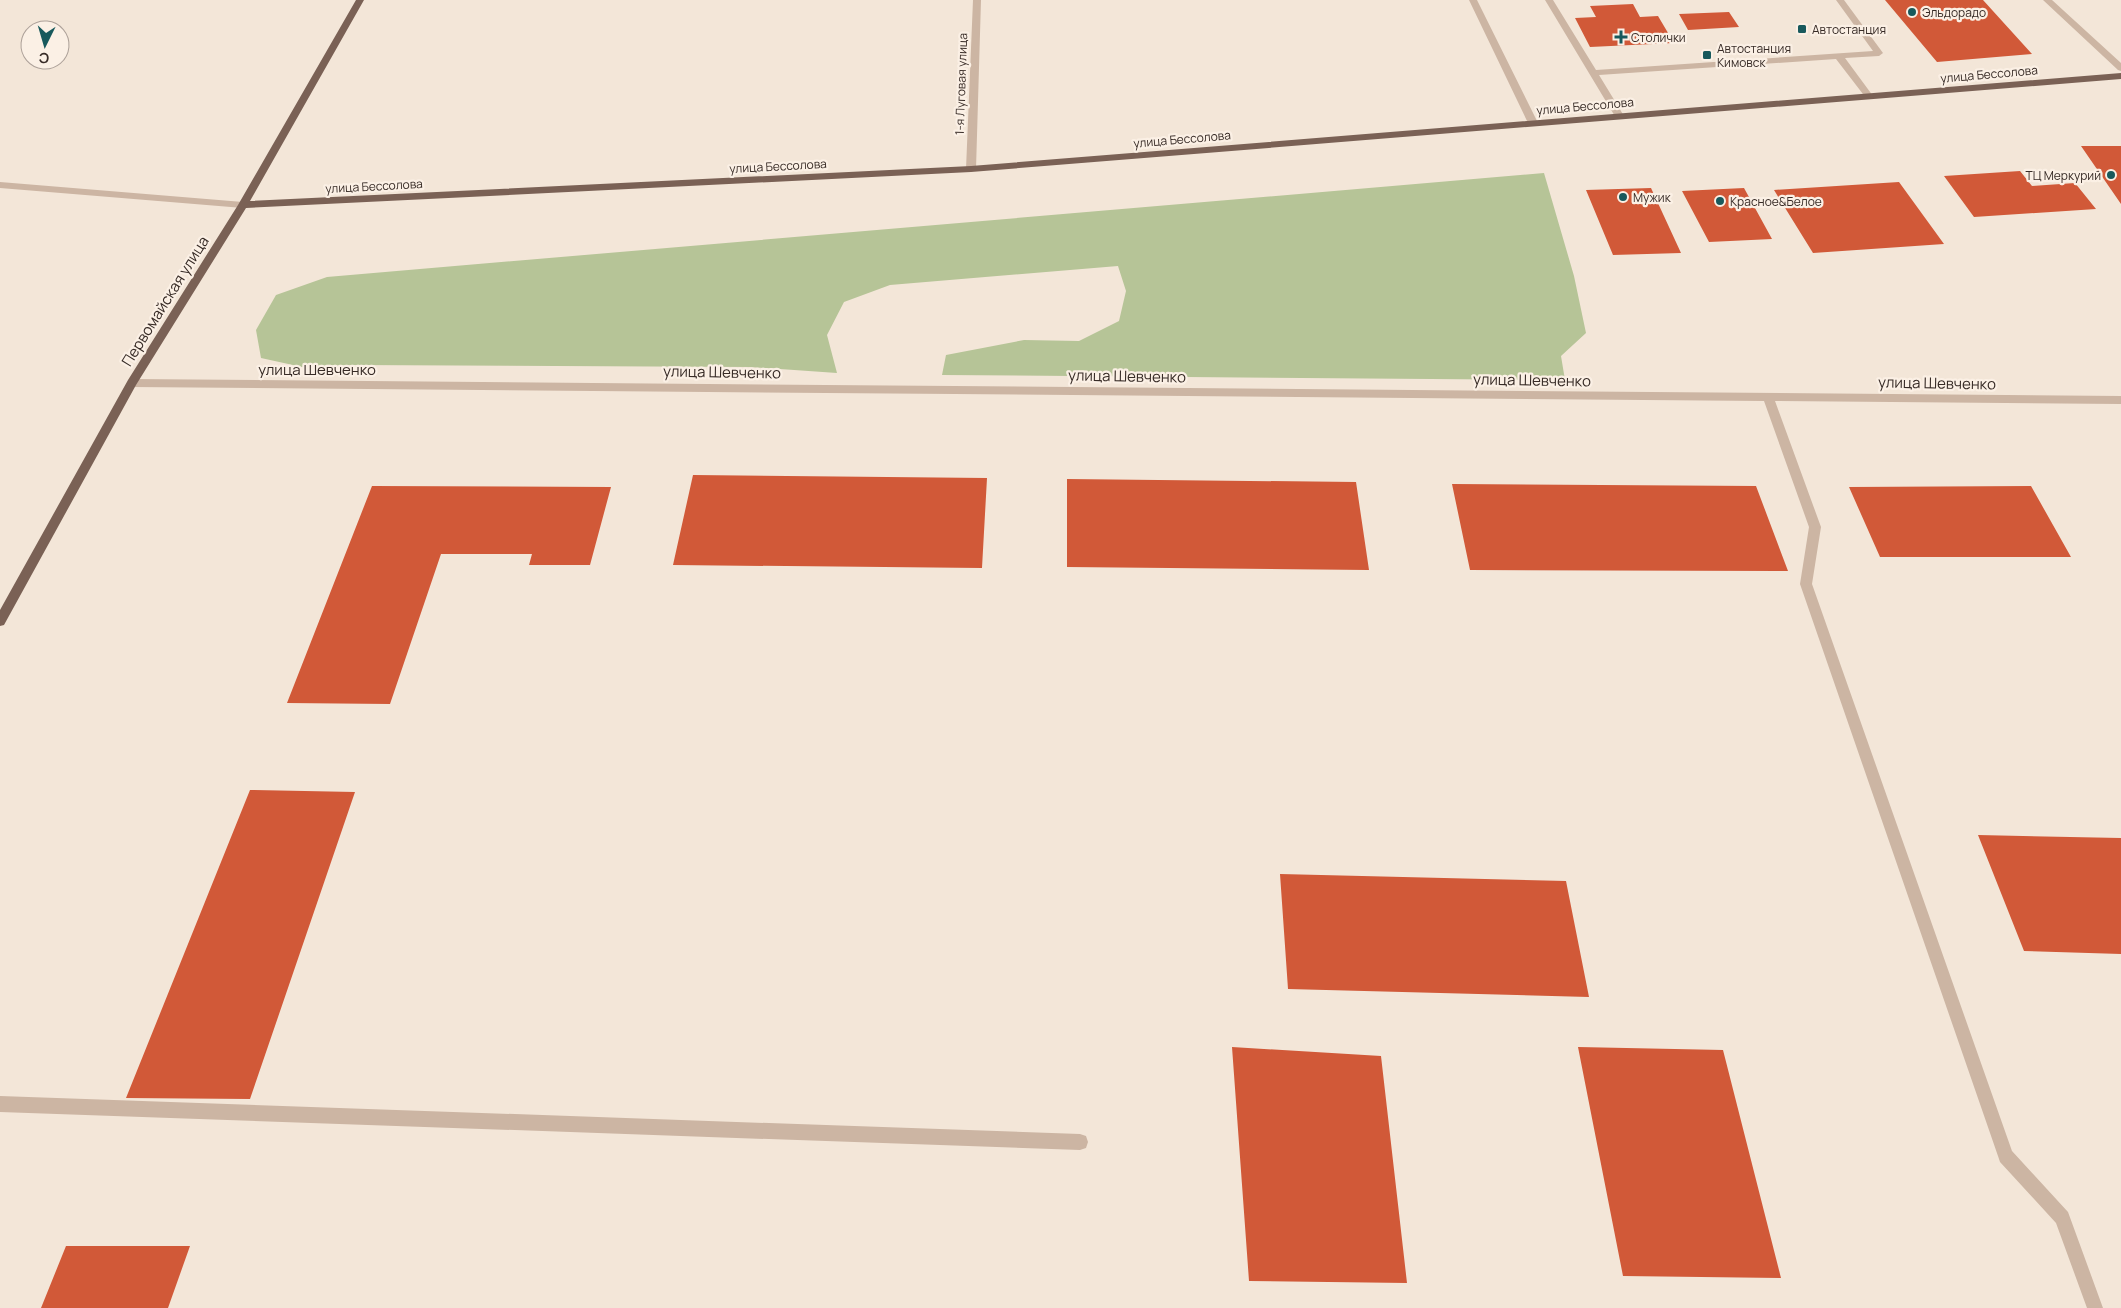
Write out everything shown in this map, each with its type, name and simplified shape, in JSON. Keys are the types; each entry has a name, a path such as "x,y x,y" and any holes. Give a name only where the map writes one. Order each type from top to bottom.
{"main road":[{"name":"Первомайская улица","path":"0,621 132,383 243,205 360,0"},
{"name":"улица Бессолова","path":"243,205 971,168 2121,76"}],"street":[{"name":"1-я Луговая улица","path":"971,168 977,0"},
{"path":"1473,0 1533,123"},
{"path":"1549,0 1619,116"},
{"path":"1592,72 1879,53 1840,0"},
{"path":"2047,0 2121,68"},
{"path":"1839,56 1869,96"},
{"path":"0,185 243,205"},
{"name":"улица Шевченко","path":"132,383 2121,400"},
{"path":"1768,397 1815,527 1806,584 2006,1156 2062,1218 2095,1308"},
{"path":"0,1104 1080,1142"}],"green space":[{"path":"1544,173 1574,276 1586,333 1561,356 1565,380 942,375 946,355 1024,340 1079,341 1119,321 1126,291 1118,266 890,285 844,302 827,335 837,373 750,367 353,365 302,367 261,358 256,330 276,295 327,277"}],"building":[{"path":"1885,0 1983,0 2032,54 1937,62"},
{"path":"1633,4 1640,17 1658,16 1674,43 1590,47 1575,18 1596,17 1590,6"},
{"path":"1729,12 1739,27 1688,30 1679,14"},
{"name":"ТЦ Меркурий","path":"2081,146 2121,146 2121,204"},
{"path":"2020,171 2032,186 2075,183 2096,209 1974,217 1944,176"},
{"path":"1899,182 1944,244 1813,253 1774,190"},
{"path":"1651,188 1681,253 1613,255 1586,190"},
{"path":"1744,188 1772,239 1709,242 1682,191"},
{"path":"693,475 987,478 982,568 673,565"},
{"path":"1067,479 1356,482 1369,570 1067,567"},
{"path":"1452,484 1756,486 1788,571 1470,570"},
{"path":"372,486 611,487 590,565 529,565 532,554 441,554 390,704 287,703"},
{"path":"2031,486 2071,557 1880,557 1849,487"},
{"path":"250,790 355,792 250,1099 126,1098"},
{"path":"1978,835 2121,838 2121,954 2024,951"},
{"path":"1280,874 1566,881 1589,997 1288,989"},
{"path":"1232,1047 1381,1056 1407,1283 1249,1281"},
{"path":"1578,1047 1723,1050 1781,1278 1623,1276"},
{"path":"66,1246 190,1246 168,1308 41,1308"}],"place":[{"name":"Эльдорадо","path":"1912,12"},
{"name":"Автостанция","path":"1802,29"},
{"name":"Столички","path":"1621,37"},
{"name":"Автостанция Кимовск","path":"1707,55"},
{"name":"ТЦ Меркурий","path":"2111,175"},
{"name":"Мужик","path":"1623,197"},
{"name":"Красное&Белое","path":"1720,201"}]}
